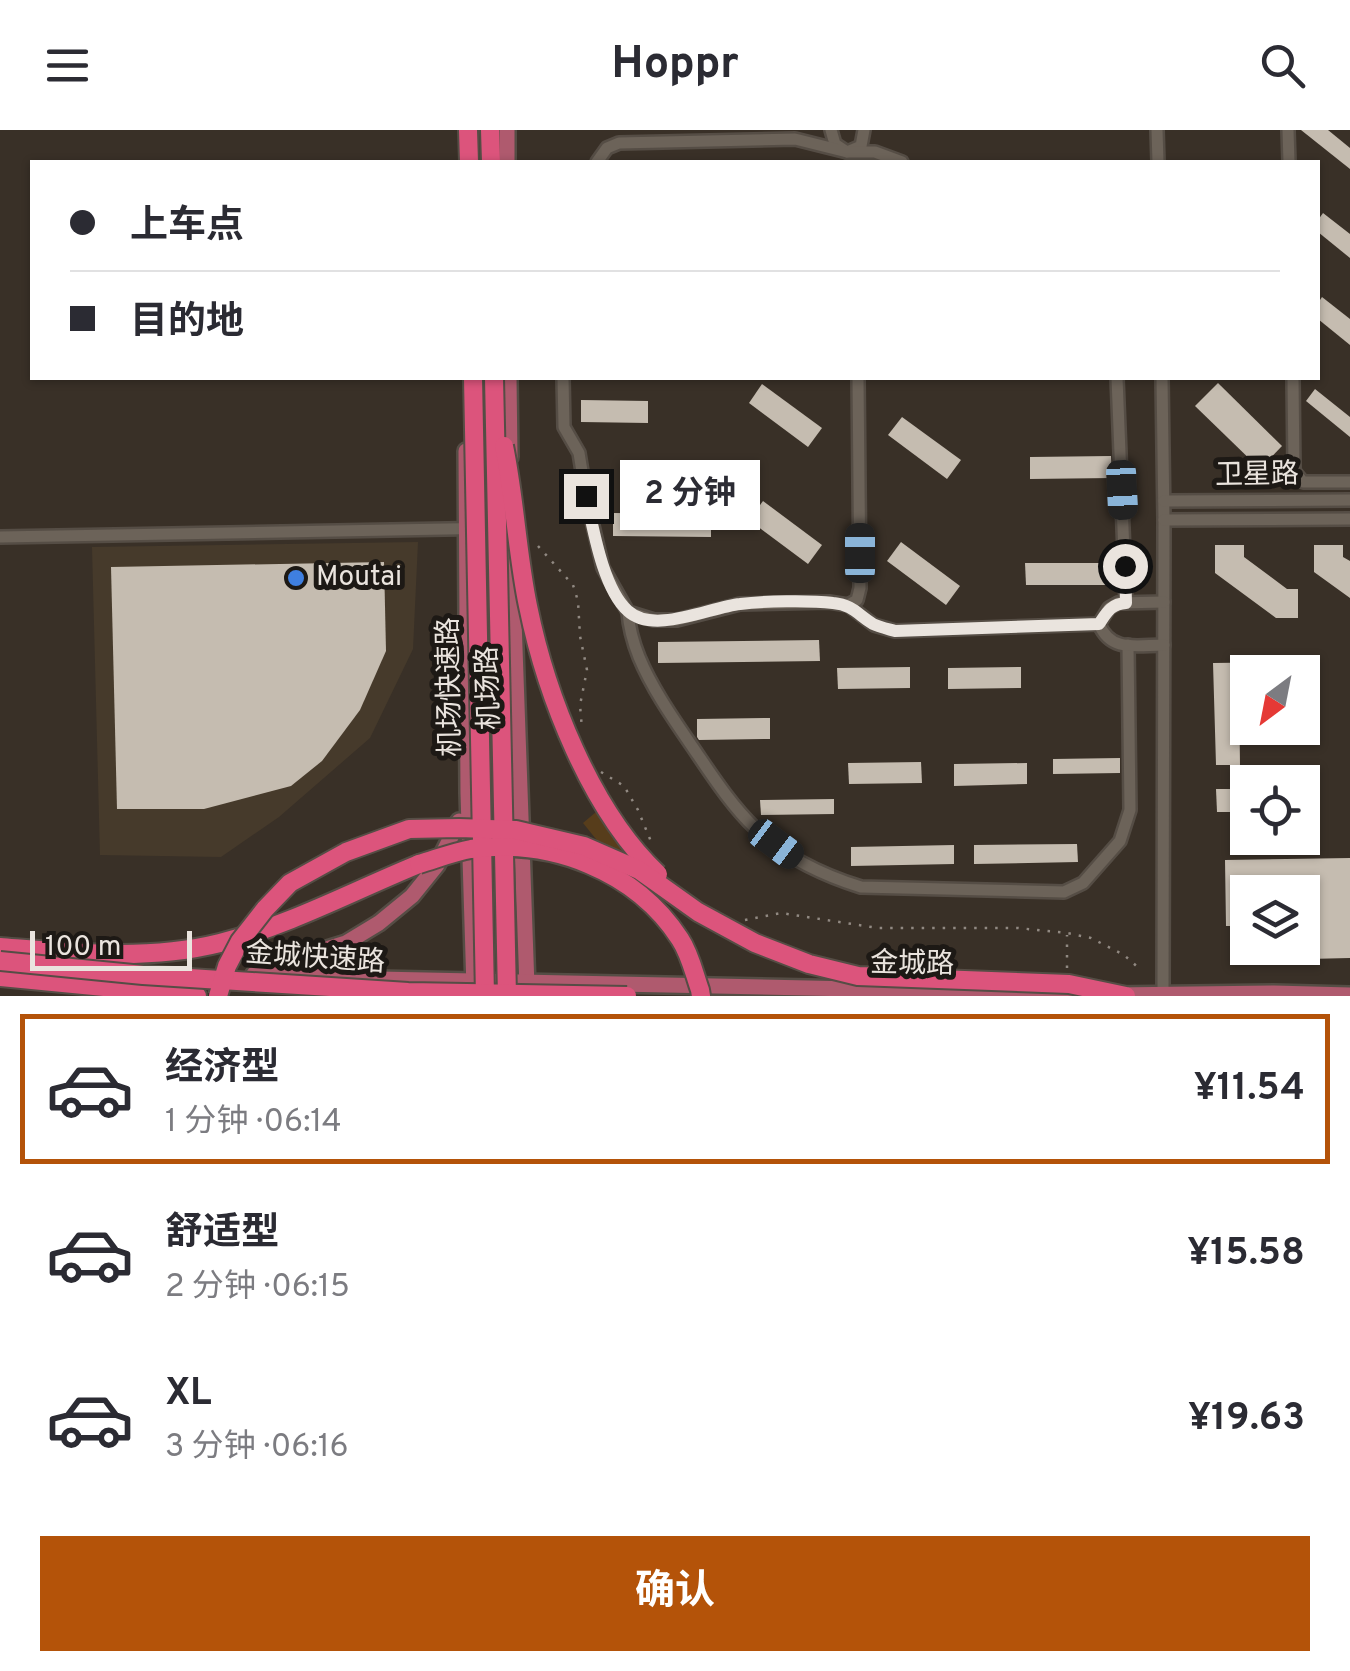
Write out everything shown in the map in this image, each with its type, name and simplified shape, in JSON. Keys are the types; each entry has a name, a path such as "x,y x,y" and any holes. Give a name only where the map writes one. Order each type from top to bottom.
{"highway":[{"path":"465,130 466,160"},
{"path":"490,130 491,160"},
{"name":"机场快速路","path":"473,380 483,938 479,992"},
{"name":"机场快速路","path":"494,380 507,996"},
{"path":"495,405 510,476 528,604 539,651 574,748 602,804 640,858 698,912"},
{"path":"218,996 240,941 290,883 346,852 410,829 516,830 584,846 639,870 698,912 755,943 809,964 858,976 1069,984 1126,996"},
{"path":"0,947 108,956 217,944 271,928 419,864 470,849 521,848 569,857 614,875 652,902 682,942 700,996"},
{"name":"金城快速路","path":"0,958 143,975 408,992 628,996"},
{"path":"0,977 198,996"}],"main road":[{"path":"507,130 508,160"},
{"path":"465,380 468,794 479,992"},
{"name":"机场路","path":"509,380 511,601 528,988"},
{"path":"250,974 346,943 379,924 412,896 438,866 468,794"},
{"name":"金城路","path":"0,958 378,979 479,992 528,988 1163,996 1350,994"}],"street":[{"path":"831,130 847,157"},
{"path":"847,157 861,146 864,130"},
{"path":"1157,130 1158,160"},
{"path":"1288,130 1288,160"},
{"path":"598,160 607,148 619,143 795,140 847,157 875,152 897,160"},
{"path":"563,380 564,428 579,453 603,568 628,612 639,658 674,720 755,828 798,860 835,878 861,886 1064,892 1083,883 1120,841 1130,810 1128,645"},
{"path":"848,605 857,600 860,588 858,380"},
{"path":"1117,380 1126,603"},
{"path":"1162,380 1163,996"},
{"path":"1293,380 1294,471 1303,482 1350,482"},
{"name":"卫星路","path":"1164,502 1350,500"},
{"name":"卫星路","path":"1164,520 1350,519"},
{"path":"0,537 510,528"},
{"path":"628,612 654,620 676,620 740,604 829,602 848,605 874,625 895,631 1099,624"},
{"path":"1099,624 1109,608 1118,604 1164,602"},
{"path":"1099,624 1110,642 1164,645"}],"path":[{"path":"1067,933 1067,968"},
{"path":"1124,955 1141,970"}],"shaded area":[{"path":"418,542 413,649 370,738 279,817 221,857 100,855 92,547"},
{"path":"608,802 647,849 621,870 583,823"}],"building":[{"path":"1301,130 1328,130 1350,148 1350,169"},
{"path":"1323,213 1350,234 1350,258 1320,234"},
{"path":"1322,297 1350,319 1350,345 1320,321"},
{"path":"1218,383 1282,446 1260,469 1195,406"},
{"path":"762,384 822,428 808,447 749,403"},
{"path":"1315,389 1350,417 1350,437 1306,401"},
{"path":"581,400 648,401 648,423 581,422"},
{"path":"902,417 961,460 947,479 888,435"},
{"path":"1111,456 1112,478 1030,479 1030,457"},
{"path":"763,501 822,545 808,564 749,520"},
{"path":"613,513 711,514 711,537 613,536"},
{"path":"901,542 960,586 946,605 887,561"},
{"path":"1215,545 1244,545 1244,557 1287,589 1298,589 1298,618 1276,618 1215,573"},
{"path":"1314,545 1343,545 1343,557 1350,561 1350,598 1314,572"},
{"path":"384,562 386,651 360,710 322,761 291,786 204,809 117,809 111,567"},
{"path":"1025,563 1115,563 1116,585 1026,585"},
{"path":"819,640 820,661 658,663 658,642"},
{"path":"1213,663 1230,663 1230,745 1240,745 1240,765 1216,765"},
{"path":"910,667 910,688 838,689 837,668"},
{"path":"1021,667 1021,688 948,689 948,668"},
{"path":"770,718 770,739 697,737 697,719"},
{"path":"1120,758 1120,773 1053,774 1053,759"},
{"path":"921,762 922,783 849,784 848,763"},
{"path":"1027,763 1027,784 954,786 954,764"},
{"path":"1216,789 1230,789 1230,812 1217,812"},
{"path":"834,799 834,814 761,815 760,800"},
{"path":"1077,844 1078,862 974,864 974,845"},
{"path":"954,845 954,864 851,866 851,847"},
{"path":"1350,858 1350,958 1320,959 1320,875 1230,875 1230,926 1226,926 1225,860"}],"place":[{"name":"Moutai","path":"296,578"}],"route":[{"path":"586,496 603,568 618,596 628,612 654,620 676,620 740,604 829,602 848,605 874,625 895,631 1099,624 1109,608 1126,603 1125,566"}]}
